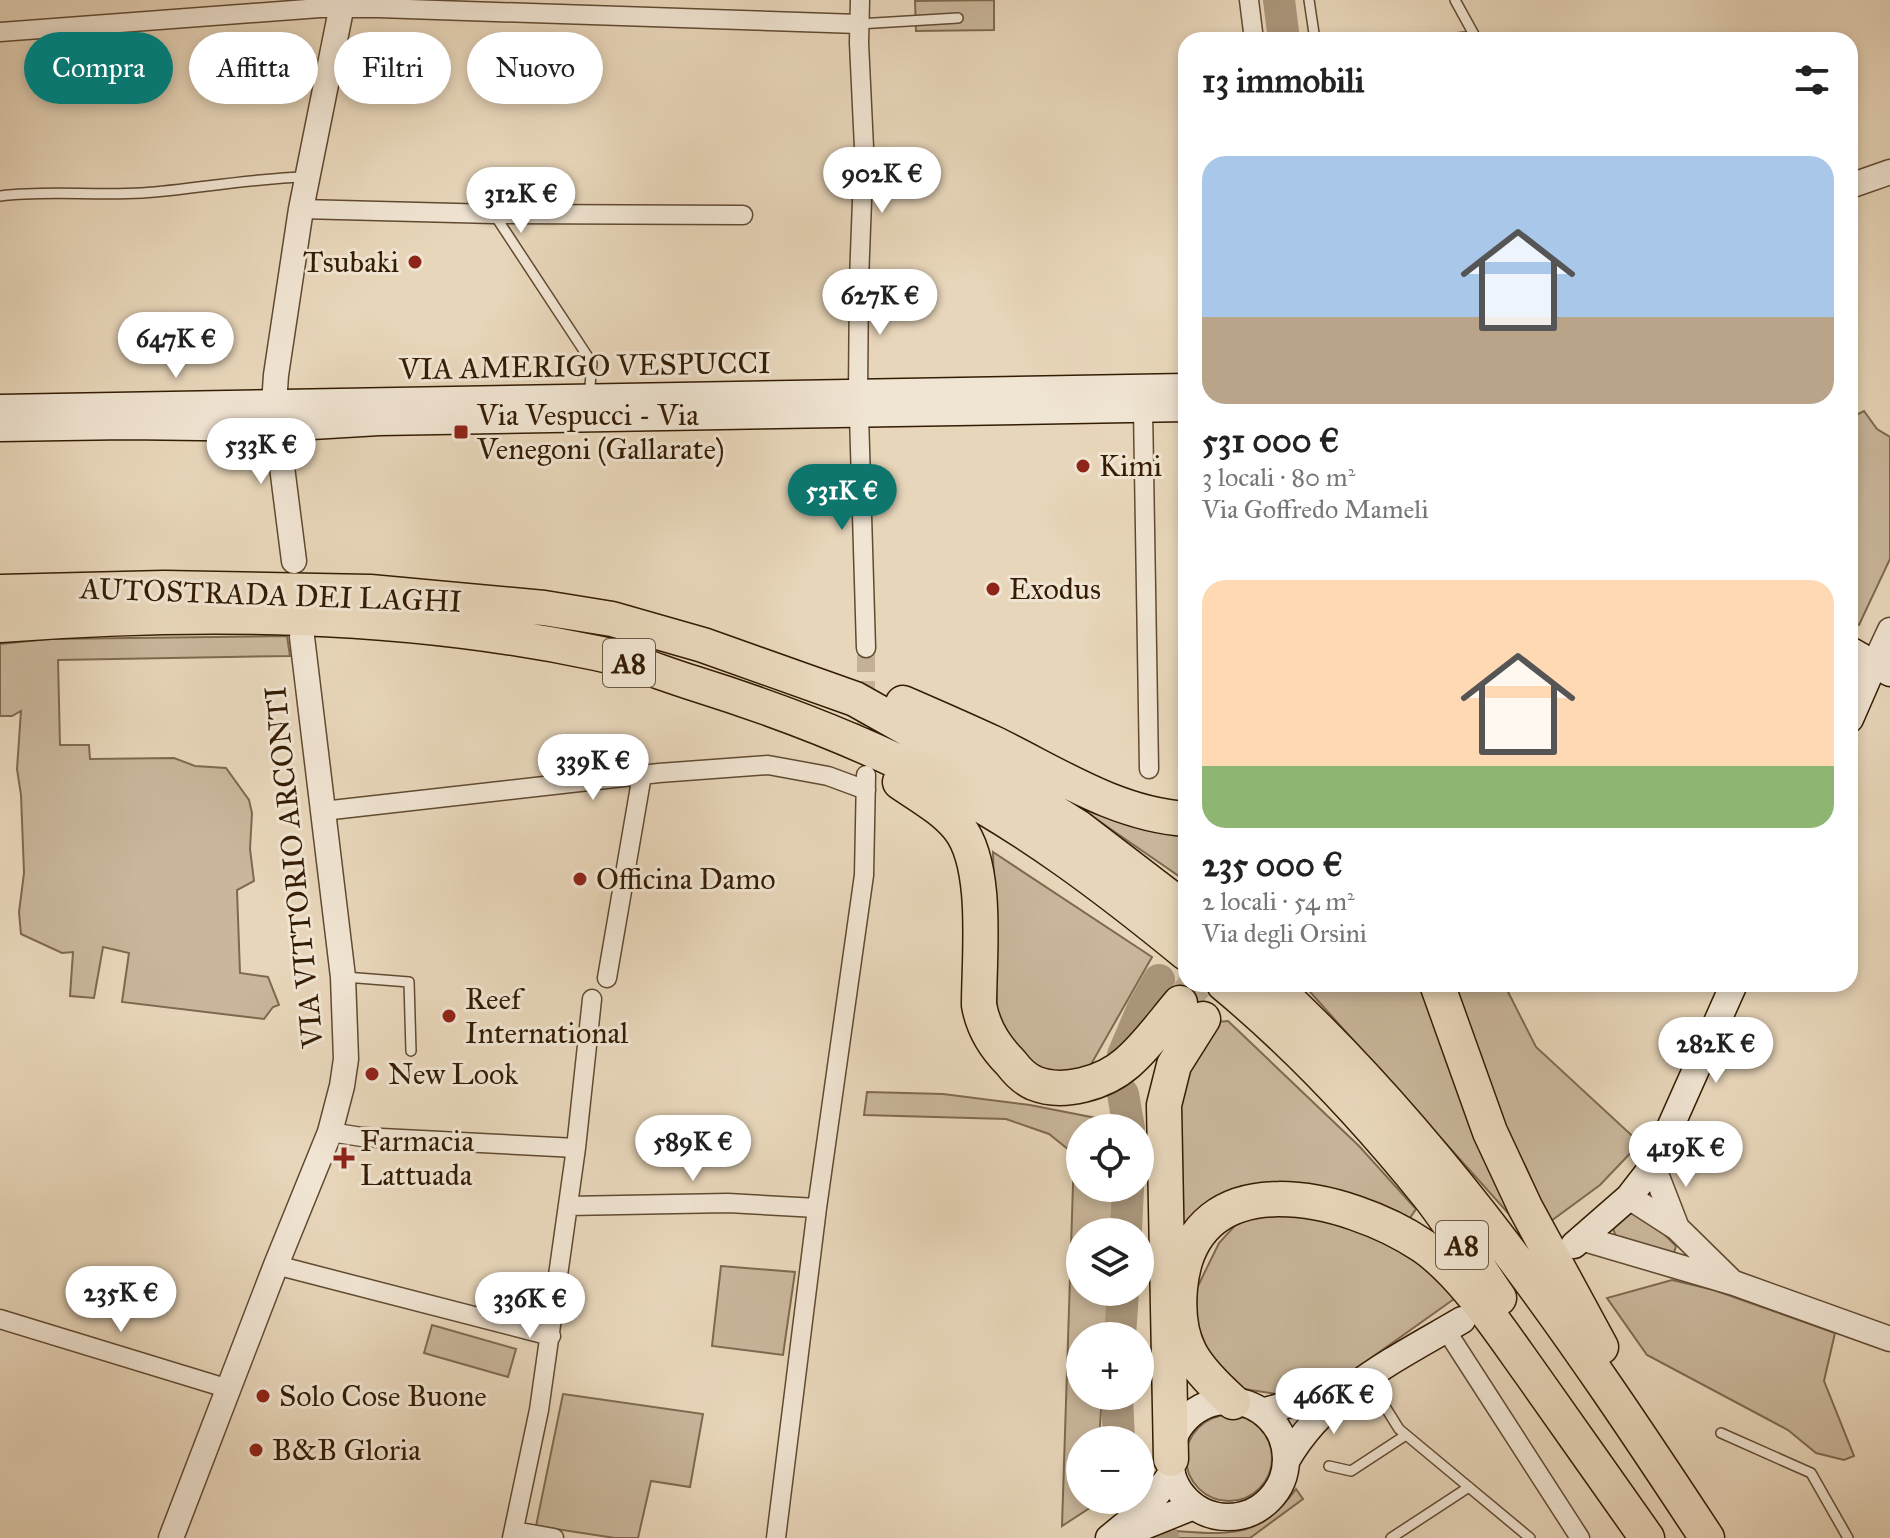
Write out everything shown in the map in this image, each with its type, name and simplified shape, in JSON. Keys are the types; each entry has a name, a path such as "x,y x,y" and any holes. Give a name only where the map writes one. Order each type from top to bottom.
{"highway":[{"name":"AUTOSTRADA DEI LAGHI","path":"0,592 164,588 401,594 544,608 612,619 703,645 855,699 1079,828 1178,904"},
{"name":"AUTOSTRADA DEI LAGHI","path":"0,625 83,619 269,617 443,627 599,653 752,701 874,750 936,781 993,813 1123,901 1178,946"},
{"path":"443,627 592,667 734,712 882,770 929,802 958,827 969,843 975,861 979,882 981,1019 997,1047 1021,1075 1033,1083 1069,1087 1109,1075 1192,1011 1164,1105 1172,1466"},
{"path":"703,645 838,678 993,743 1102,797 1154,814 1178,818"},
{"name":"A8","path":"1233,992 1292,1044 1354,1106 1431,1199 1663,1538"},
{"name":"A8","path":"1279,992 1367,1078 1488,1223 1639,1435 1707,1538"},
{"path":"1440,992 1490,1132 1525,1207 1614,1371 1639,1435"},
{"path":"1248,1407 1201,1371 1182,1339 1181,1276 1195,1238 1214,1218 1227,1210 1261,1201 1304,1201 1350,1209 1395,1229 1426,1248 1465,1287 1512,1347 1647,1538"}],"main road":[{"name":"VIA AMERIGO VESPUCCI","path":"276,416 379,422 858,404 1178,387"},
{"name":"VIA AMERIGO VESPUCCI","path":"276,416 589,398 1178,408"},
{"path":"12,400 64,407 276,416"},
{"path":"0,428 127,426 276,416"},
{"path":"1858,655 1882,669 1858,706"},
{"path":"1577,1242 1629,1197 1653,1166 1730,992"},
{"path":"1172,1466 1180,1491 1194,1506 1219,1516 1233,1517 1259,1508 1278,1488 1286,1461 1311,1423 1360,1382 1454,1325"},
{"path":"1109,1538 1148,1506 1172,1466 1177,1433 1194,1412 1219,1402 1248,1407 1360,1382"},
{"path":"1248,1407 1278,1429 1283,1439 1286,1461"},
{"path":"1117,1538 1194,1506"}],"street":[{"path":"860,0 858,24 864,148 858,404 866,648"},
{"path":"1249,0 1253,32"},
{"path":"0,32 343,4 858,24"},
{"path":"294,561 276,416 282,326 307,177 343,4"},
{"path":"1858,183 1890,172"},
{"path":"301,209 743,215"},
{"path":"1143,409 1149,769"},
{"path":"1882,669 1890,630"},
{"name":"VIA VITTORIO ARCONTI","path":"171,1538 330,1132 346,1059 343,977 302,637"},
{"path":"323,811 642,775 768,765 866,783 864,875 817,1208 776,1538"},
{"path":"607,978 642,775"},
{"path":"554,1538 513,1534 551,1336 592,999"},
{"path":"330,1132 362,1137 576,1148"},
{"path":"1653,1166 1677,1228"},
{"path":"1629,1197 1677,1228 1734,1283"},
{"path":"568,1206 728,1203 817,1208"},
{"path":"1577,1242 1734,1283 1890,1339"},
{"path":"276,1265 551,1336"},
{"path":"0,1319 229,1389"},
{"path":"1454,1325 1580,1538"}],"lane":[{"path":"1314,32 1310,1 1321,0"},
{"path":"1455,0 1473,32"},
{"path":"858,24 958,18"},
{"path":"0,196 33,192 139,193 267,178 307,177"},
{"path":"494,214 592,363 589,398"},
{"path":"0,397 12,400"},
{"path":"343,977 409,982 411,1051"},
{"path":"1360,1382 1399,1429 1530,1538"},
{"path":"1721,1433 1811,1473 1848,1538"},
{"path":"1329,1466 1351,1471 1406,1435"},
{"path":"1391,1538 1469,1487"}],"shaded area":[{"path":"994,0 994,30 916,31 915,1"},
{"path":"1864,411 1877,429 1890,437 1890,559 1859,625 1858,625 1858,414"},
{"path":"287,636 290,656 58,660 60,745 89,745 90,759 174,758 195,766 226,768 249,800 254,881 237,890 240,973 268,977 279,1005 273,1007 264,1019 122,1002 129,953 103,947 94,998 70,996 73,952 62,953 21,934 19,912 24,873 17,769 21,711 12,716 0,716 0,644 48,639"},
{"path":"1041,781 1178,827 1178,875"},
{"path":"993,852 1152,957 1089,1068 1056,1076 1020,1056 997,1017"},
{"path":"1310,992 1426,992 1526,1233"},
{"path":"1449,992 1508,992 1536,1047 1640,1143 1600,1185 1551,1221 1516,1155"},
{"path":"1228,1021 1359,1146 1416,1209 1408,1221 1355,1195 1310,1186 1176,1239 1180,1090 1216,1022"},
{"path":"867,1092 943,1094 1076,1114 1066,1114 1066,1148 1049,1134 1006,1119 864,1115"},
{"path":"1072,1202 1117,1202 1117,1218 1072,1218"},
{"path":"1266,1210 1368,1222 1440,1277 1454,1299 1340,1380 1283,1395 1244,1389 1209,1355 1196,1320 1197,1288 1219,1243 1240,1220"},
{"path":"1630,1213 1645,1215 1676,1246 1672,1259 1618,1241 1613,1229"},
{"path":"721,1266 795,1272 783,1355 712,1346"},
{"path":"1672,1280 1714,1290 1835,1333 1824,1381 1854,1456 1844,1460 1816,1453 1788,1430 1647,1355 1607,1298"},
{"path":"1069,1306 1110,1306 1108,1322 1069,1322"},
{"path":"432,1325 516,1349 508,1377 424,1353"},
{"path":"563,1394 703,1414 690,1487 651,1481 638,1538 615,1538 536,1526"},
{"path":"1066,1402 1066,1410 1101,1410 1100,1426 1066,1426 1066,1514 1080,1514 1062,1526"},
{"path":"1229,1415 1246,1418 1265,1434 1272,1458 1269,1475 1253,1494 1229,1501 1212,1498 1193,1482 1186,1458 1189,1441 1205,1422"},
{"path":"1296,1489 1303,1499 1250,1538 1177,1538 1176,1531 1229,1532 1257,1525 1283,1505"}],"waterway":[{"path":"1279,0 1283,32"},
{"path":"1123,1055 1159,980"},
{"path":"1123,1094 1127,1114"},
{"path":"1127,1202 1127,1218"},
{"path":"1121,1322 1122,1306"},
{"path":"1118,1410 1118,1426"}],"tunnel":[{"path":"866,648 866,753"},
{"path":"1180,1003 1189,992"}],"place":[{"name":"Tsubaki","path":"415,262"},
{"name":"Via Vespucci - Via Venegoni (Gallarate)","path":"461,432"},
{"name":"Kimi","path":"1083,466"},
{"name":"Exodus","path":"993,589"},
{"name":"Officina Damo","path":"580,879"},
{"name":"Reef International","path":"449,1016"},
{"name":"New Look","path":"372,1074"},
{"name":"Farmacia Lattuada","path":"344,1158"},
{"name":"Solo Cose Buone","path":"263,1396"},
{"name":"B&B Gloria","path":"256,1450"}]}
